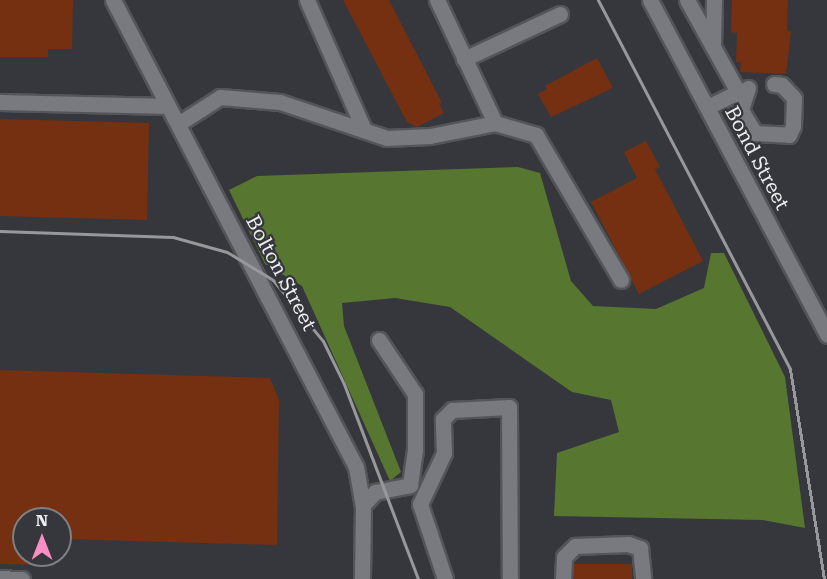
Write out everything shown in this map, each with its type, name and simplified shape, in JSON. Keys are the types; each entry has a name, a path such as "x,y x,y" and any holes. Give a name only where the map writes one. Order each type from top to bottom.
{"street":[{"name":"Bolton Street","path":"113,0 340,432 356,467 363,505 362,579"},
{"path":"307,0 364,130"},
{"path":"437,0 495,123"},
{"name":"Bond Street","path":"650,0 827,335"},
{"path":"687,0 713,48 743,90 741,110 755,133 789,135 793,126 794,98 782,85 770,84 743,90 706,106"},
{"path":"713,48 714,0"},
{"path":"464,59 560,14"},
{"path":"178,124 220,97 280,102 387,138 430,136 495,123 536,135 621,279"},
{"path":"0,102 168,106"},
{"path":"363,505 375,492 410,485 415,451 415,394 379,339"},
{"path":"445,579 424,524 420,504 444,453 443,419 447,414 462,409 509,407 510,579"},
{"path":"563,579 564,557 575,546 628,544 640,548 643,579"},
{"path":"0,578 22,579"}],"green space":[{"path":"518,167 540,173 571,281 593,306 656,309 704,288 711,253 724,253 785,377 805,528 763,520 554,516 557,453 619,432 611,400 572,392 450,307 395,298 342,303 344,326 401,472 390,481 302,286 265,264 229,190 257,176"}],"building":[{"path":"0,0 73,0 72,49 48,49 48,57 0,57"},
{"path":"343,0 389,0 442,103 439,104 444,113 417,127 407,122"},
{"path":"732,0 788,0 787,31 791,31 786,74 740,72 741,62 736,62 737,33 731,32"},
{"path":"597,58 613,88 551,117 538,94 547,89 545,86"},
{"path":"0,119 149,123 147,220 0,216"},
{"path":"646,141 660,167 655,169 703,261 639,294 591,202 637,178 624,152"},
{"path":"0,370 270,378 279,400 277,545 72,539 72,507 12,507 12,564 0,564"},
{"path":"573,564 632,564 632,579 573,579"}],"railway":[{"path":"598,0 790,369 824,579"},
{"path":"0,231 173,237 227,252 273,280 323,341 344,384 418,579"}]}
